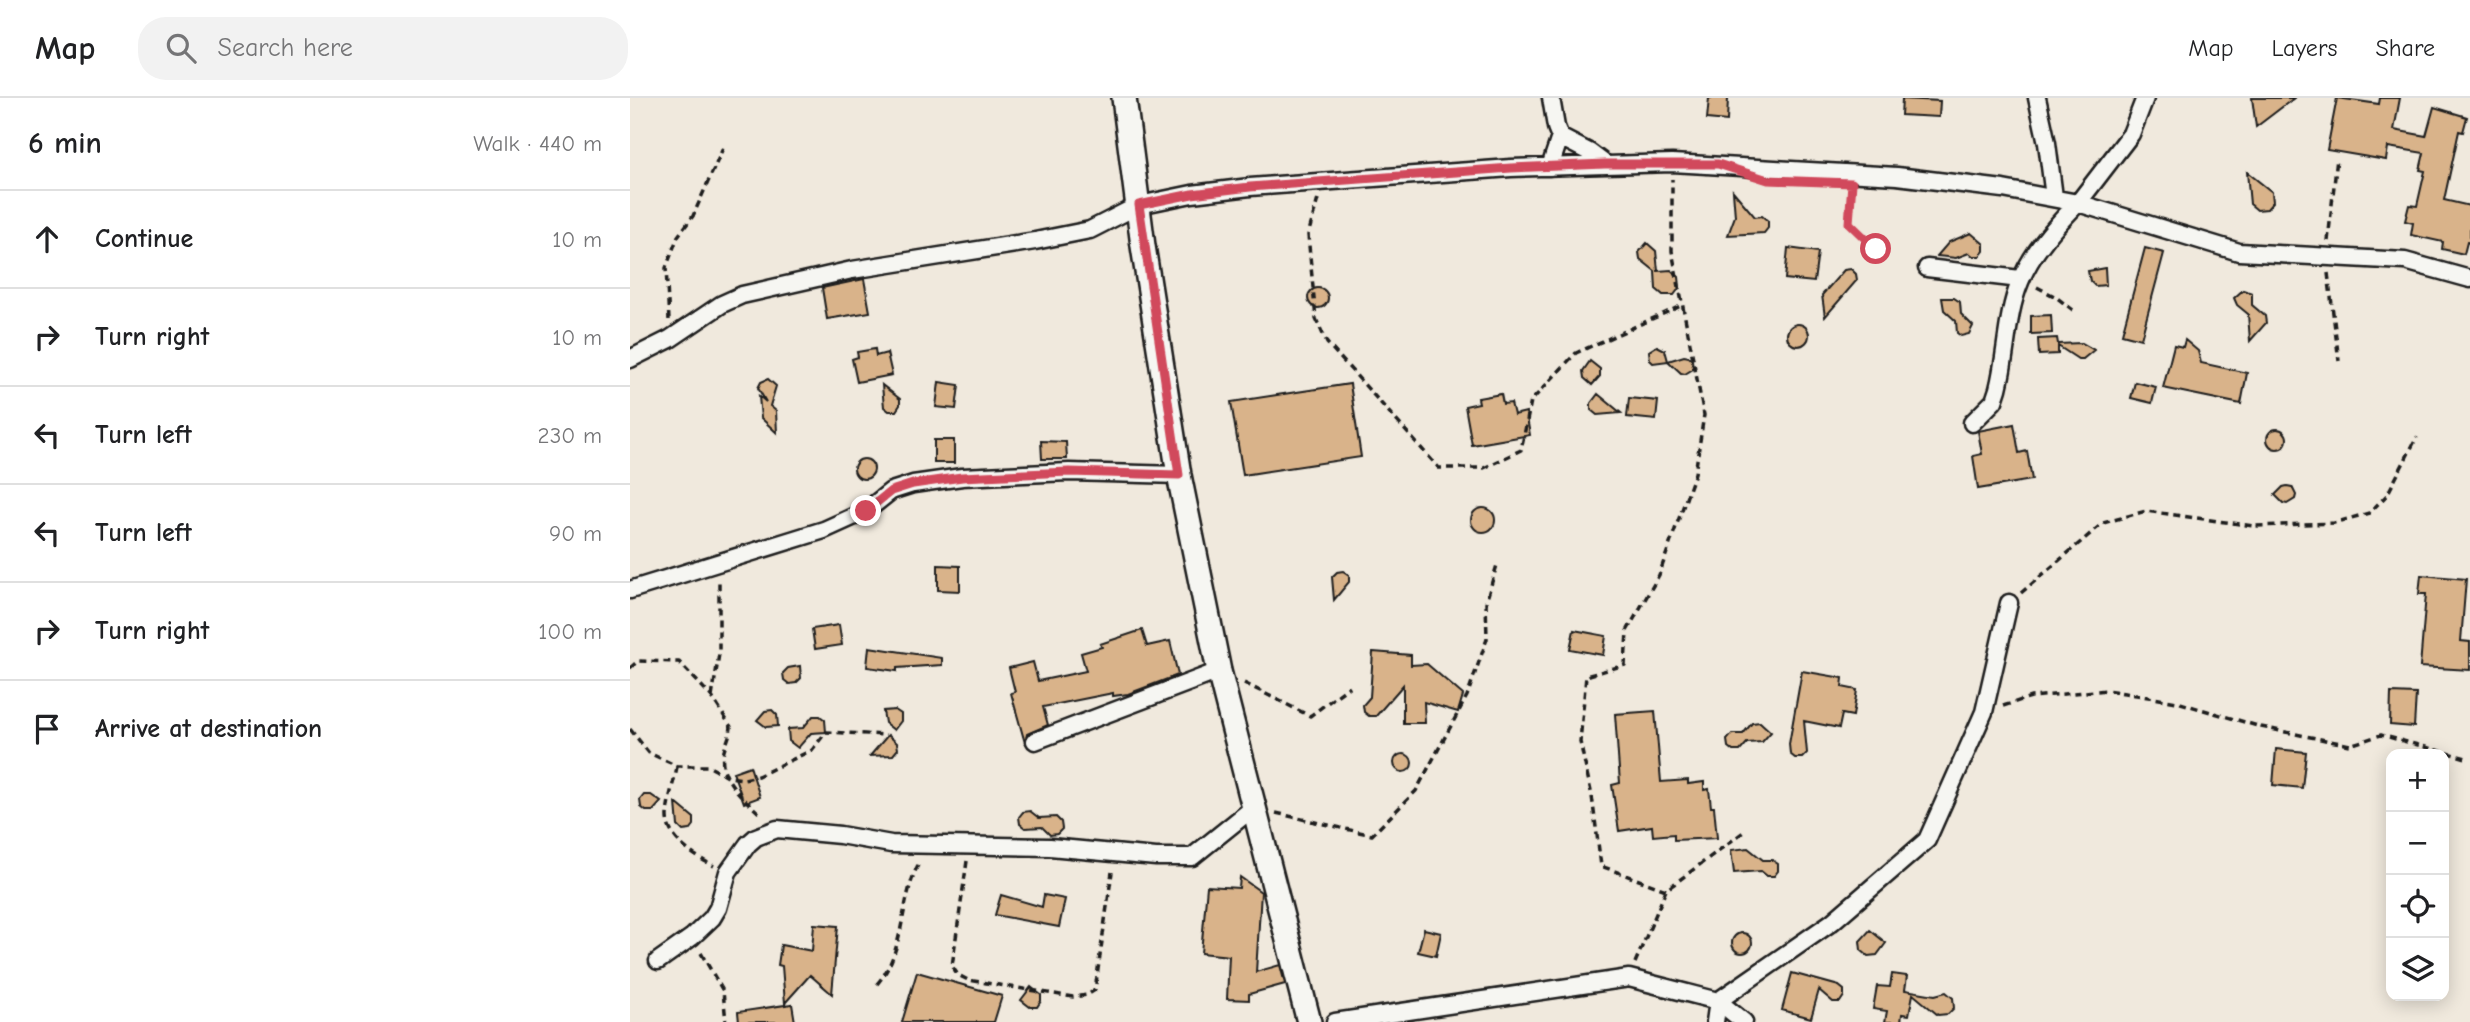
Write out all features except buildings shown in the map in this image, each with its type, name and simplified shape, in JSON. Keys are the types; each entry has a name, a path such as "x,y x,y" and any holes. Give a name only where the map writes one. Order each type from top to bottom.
{"street":[{"path":"1124,98 1179,475 1219,671 1309,1022"},
{"path":"1550,167 1560,137 1551,98"},
{"path":"2037,98 2047,143 2049,197 2055,227"},
{"path":"1972,423 1994,401 1998,389 2020,279 2055,227 2078,203 2131,134 2145,98"},
{"path":"1560,137 1605,164"},
{"path":"630,359 670,339 722,304 742,295 852,270 1090,230 1139,205 1192,194 1402,175 1605,164 1672,163 1897,176 2003,188 2078,203 2239,252 2405,261 2470,279"},
{"path":"1927,268 2020,279"},
{"path":"630,590 824,530 866,511 891,491 913,484 962,477 1055,473 1179,475"},
{"path":"1715,1022 1718,1001 1832,922 1927,840 1984,712 2008,603"},
{"path":"1035,741 1219,671"},
{"path":"659,961 712,918 718,908 728,873 748,844 756,837 777,829 840,835 891,844 1050,847 1156,857 1192,857 1253,807"},
{"path":"1335,1022 1629,978 1718,1001 1744,1022"}],"path":[{"path":"670,339 666,268 678,236 693,216 723,148"},
{"path":"1666,890 1601,866 1592,796 1580,742 1586,676 1625,665 1626,631 1659,575 1695,474 1704,415 1672,251 1672,163"},
{"path":"1322,183 1308,235 1316,319 1327,343 1439,468 1484,468 1521,450 1531,401 1576,352 1683,305"},
{"path":"1852,183 1849,223 1876,249"},
{"path":"2020,279 2056,297 2073,310"},
{"path":"2008,603 2102,523 2146,511 2254,526 2334,523 2370,513 2386,495 2417,437"},
{"path":"712,697 719,654 719,563"},
{"path":"1253,807 1372,835 1416,791 1467,696 1487,639 1486,602 1497,565"},
{"path":"630,668 638,661 679,662 712,697 731,727 723,756 728,777 741,796 777,829"},
{"path":"1219,671 1310,716 1350,686"},
{"path":"1984,712 2031,697 2107,690 2177,702 2261,727 2350,745 2381,735 2470,759"},
{"path":"630,729 649,752 677,766 708,766 728,777 744,779 758,776 812,750 826,732 886,735"},
{"path":"677,766 667,818 673,834 699,859 728,873"},
{"path":"1629,978 1666,890 1746,830"},
{"path":"969,845 951,966 958,975 968,980 1073,997 1087,995 1095,989 1115,852"},
{"path":"877,984 886,974 895,954 910,880 928,846"},
{"path":"691,937 723,991 726,1022"}],"route":[{"path":"866,511 891,491 913,484 962,477 1069,472 1179,475 1152,308 1139,205 1192,194 1250,187 1402,175 1590,165 1718,164 1768,180 1852,183 1849,223 1876,249"}]}
